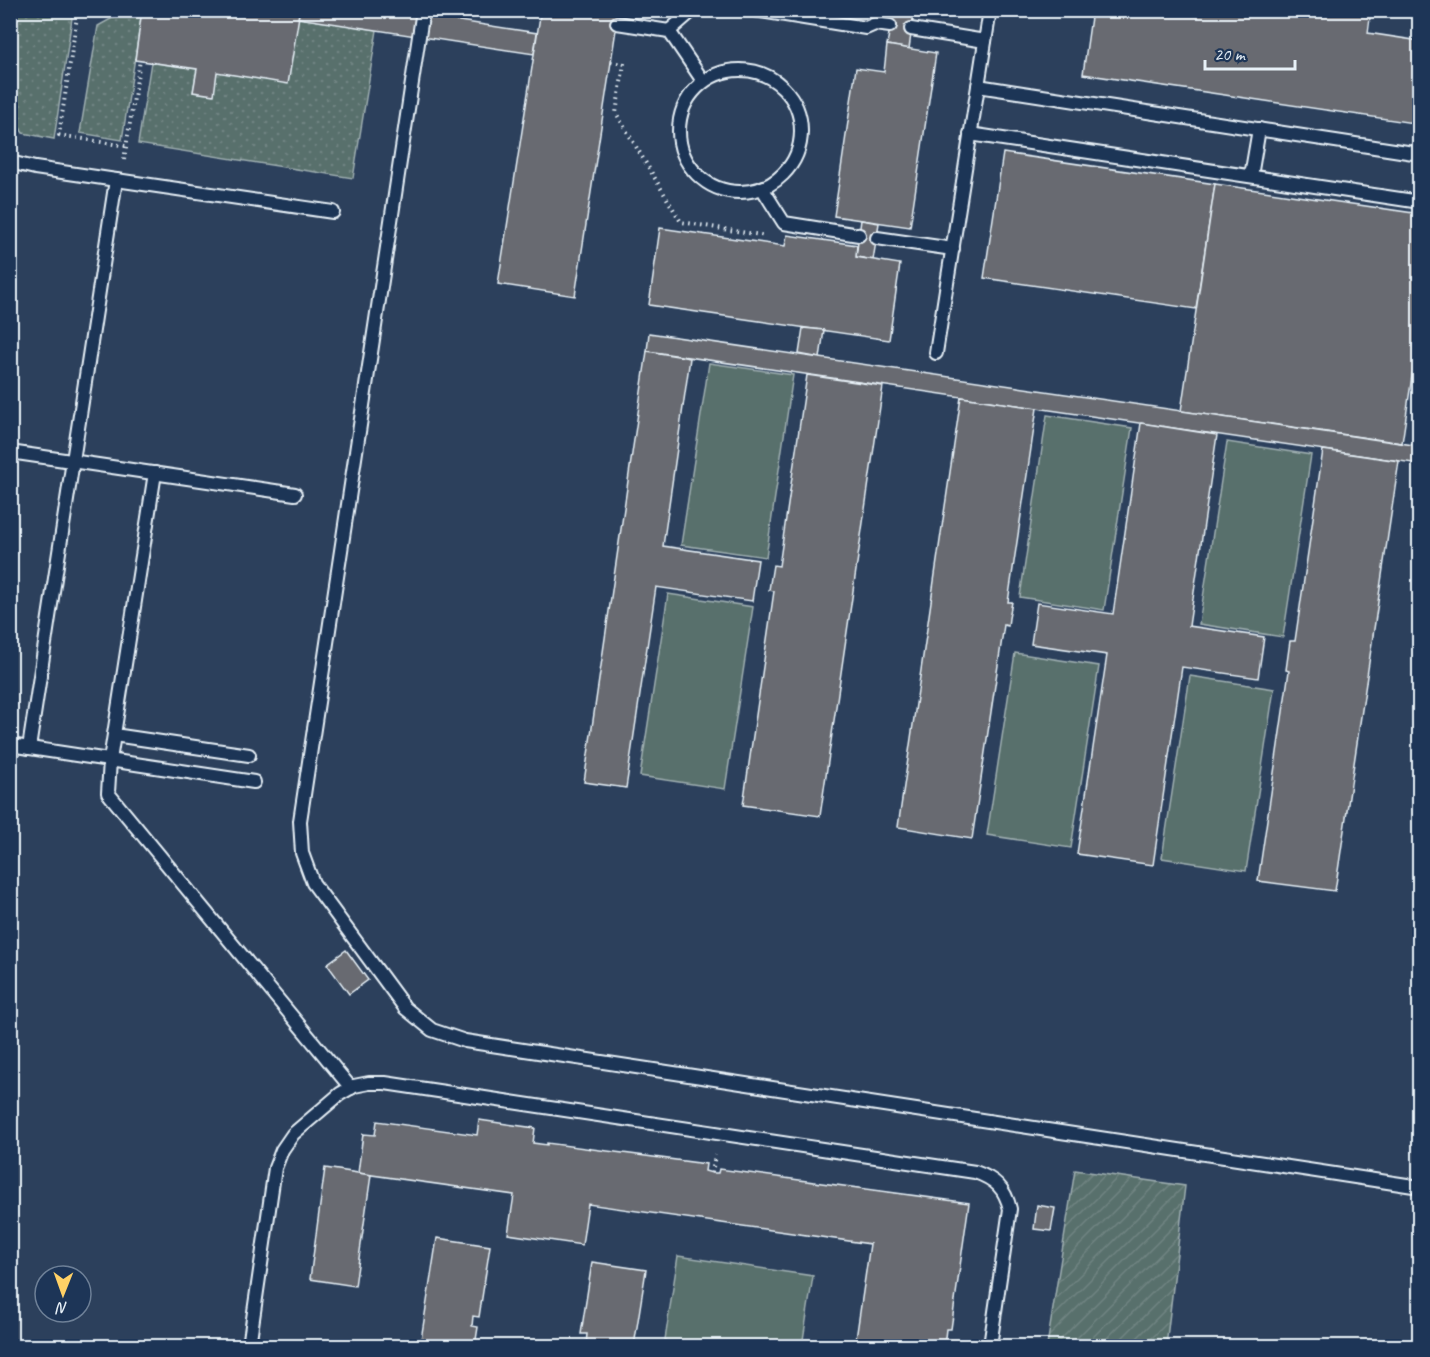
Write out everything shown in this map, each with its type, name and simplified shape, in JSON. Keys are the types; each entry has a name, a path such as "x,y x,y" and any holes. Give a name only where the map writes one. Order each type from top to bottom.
{"lane":[{"path":"423,10 300,821 302,853 313,883 405,1008 432,1030 465,1041 1419,1187"},
{"path":"669,31 693,10"},
{"path":"754,10 866,28 875,24 890,26"},
{"path":"936,353 990,10"},
{"path":"617,23 669,31 703,81"},
{"path":"911,29 985,41"},
{"path":"733,70 749,70 765,74 789,94 797,108 801,124 801,140 788,169 777,181 747,192 731,192 715,188 696,173 682,153 678,138 679,122 683,106 691,93 703,81 733,70"},
{"path":"978,86 1419,154"},
{"path":"1251,176 1259,129"},
{"path":"970,134 1419,202"},
{"path":"10,162 35,168 333,212"},
{"path":"29,748 118,180"},
{"path":"762,188 784,223 859,235"},
{"path":"877,238 953,249"},
{"path":"10,452 295,494"},
{"path":"155,473 110,760 108,793 351,1088"},
{"path":"114,735 249,755"},
{"path":"10,745 254,782"},
{"path":"249,1347 275,1168 282,1150 293,1134 340,1095 351,1088 369,1083 385,1083 963,1170 988,1176 1007,1196 1010,1209 990,1347"}],"path":[{"path":"78,10 59,135 126,146"},
{"path":"118,180 140,60"},
{"path":"611,62 624,64 616,113 681,222 774,237"}],"green space":[{"path":"10,11 73,11 54,139 23,133 11,115"},
{"path":"125,11 142,13 122,140 80,133 98,26"},
{"path":"298,18 377,30 353,178 138,144 151,62 197,69 193,92 213,95 217,72 288,83"},
{"path":"709,363 793,375 766,557 681,545"},
{"path":"1047,415 1132,428 1104,610 1020,597"},
{"path":"1227,442 1311,455 1283,637 1199,624"},
{"path":"668,594 753,607 725,789 640,776"},
{"path":"1015,653 1099,666 1071,848 987,835"},
{"path":"1190,676 1274,689 1246,871 1162,858"},
{"path":"1075,1170 1185,1186 1166,1346 1047,1346"},
{"path":"678,1256 813,1276 802,1346 664,1346"}],"building":[{"path":"142,10 300,10 288,84 217,72 214,95 193,92 197,69 135,60"},
{"path":"300,10 389,10 537,33 534,54 298,18"},
{"path":"541,10 619,10 575,296 498,284"},
{"path":"893,10 914,11 909,49 887,45"},
{"path":"912,10 938,10 938,14"},
{"path":"1092,10 1371,10 1368,33 1420,41 1420,124 1083,74"},
{"path":"887,45 936,53 910,227 834,216 856,68 884,72"},
{"path":"1003,153 1215,184 1196,309 984,278"},
{"path":"1215,184 1420,214 1420,323 1402,443 1181,411"},
{"path":"861,220 879,223 873,260 856,257"},
{"path":"660,228 785,246 787,235 857,245 856,257 900,264 889,340 649,305"},
{"path":"803,328 824,330 820,358 799,354"},
{"path":"649,333 1420,446 1420,464 647,351"},
{"path":"647,351 690,358 663,546 758,560 752,601 656,587 626,788 584,782"},
{"path":"807,375 883,386 820,816 743,805 774,591 769,590 773,565 779,566"},
{"path":"961,397 1037,408 1008,602 1012,602 1008,626 1004,625 972,839 898,827"},
{"path":"1141,423 1217,435 1189,626 1264,637 1258,678 1182,667 1153,865 1077,854 1107,655 1031,644 1037,603 1113,614"},
{"path":"1323,450 1399,461 1335,891 1258,881 1289,671 1286,670 1290,641 1295,641"},
{"path":"1420,872 1420,904 1415,903"},
{"path":"346,950 368,980 349,994 327,964"},
{"path":"479,1120 535,1128 533,1143 706,1164 705,1171 712,1173 718,1173 719,1169 969,1203 951,1329 946,1329 944,1346 855,1346 870,1244 588,1204 582,1245 508,1234 514,1195 358,1173 363,1134 375,1135 377,1121 477,1135"},
{"path":"325,1168 371,1175 355,1286 310,1279"},
{"path":"1037,1205 1055,1208 1051,1231 1034,1229"},
{"path":"437,1238 490,1246 479,1317 473,1316 472,1326 478,1327 475,1346 420,1346"},
{"path":"592,1262 646,1270 634,1346 579,1346 580,1344 586,1345 587,1334 581,1334"}]}
